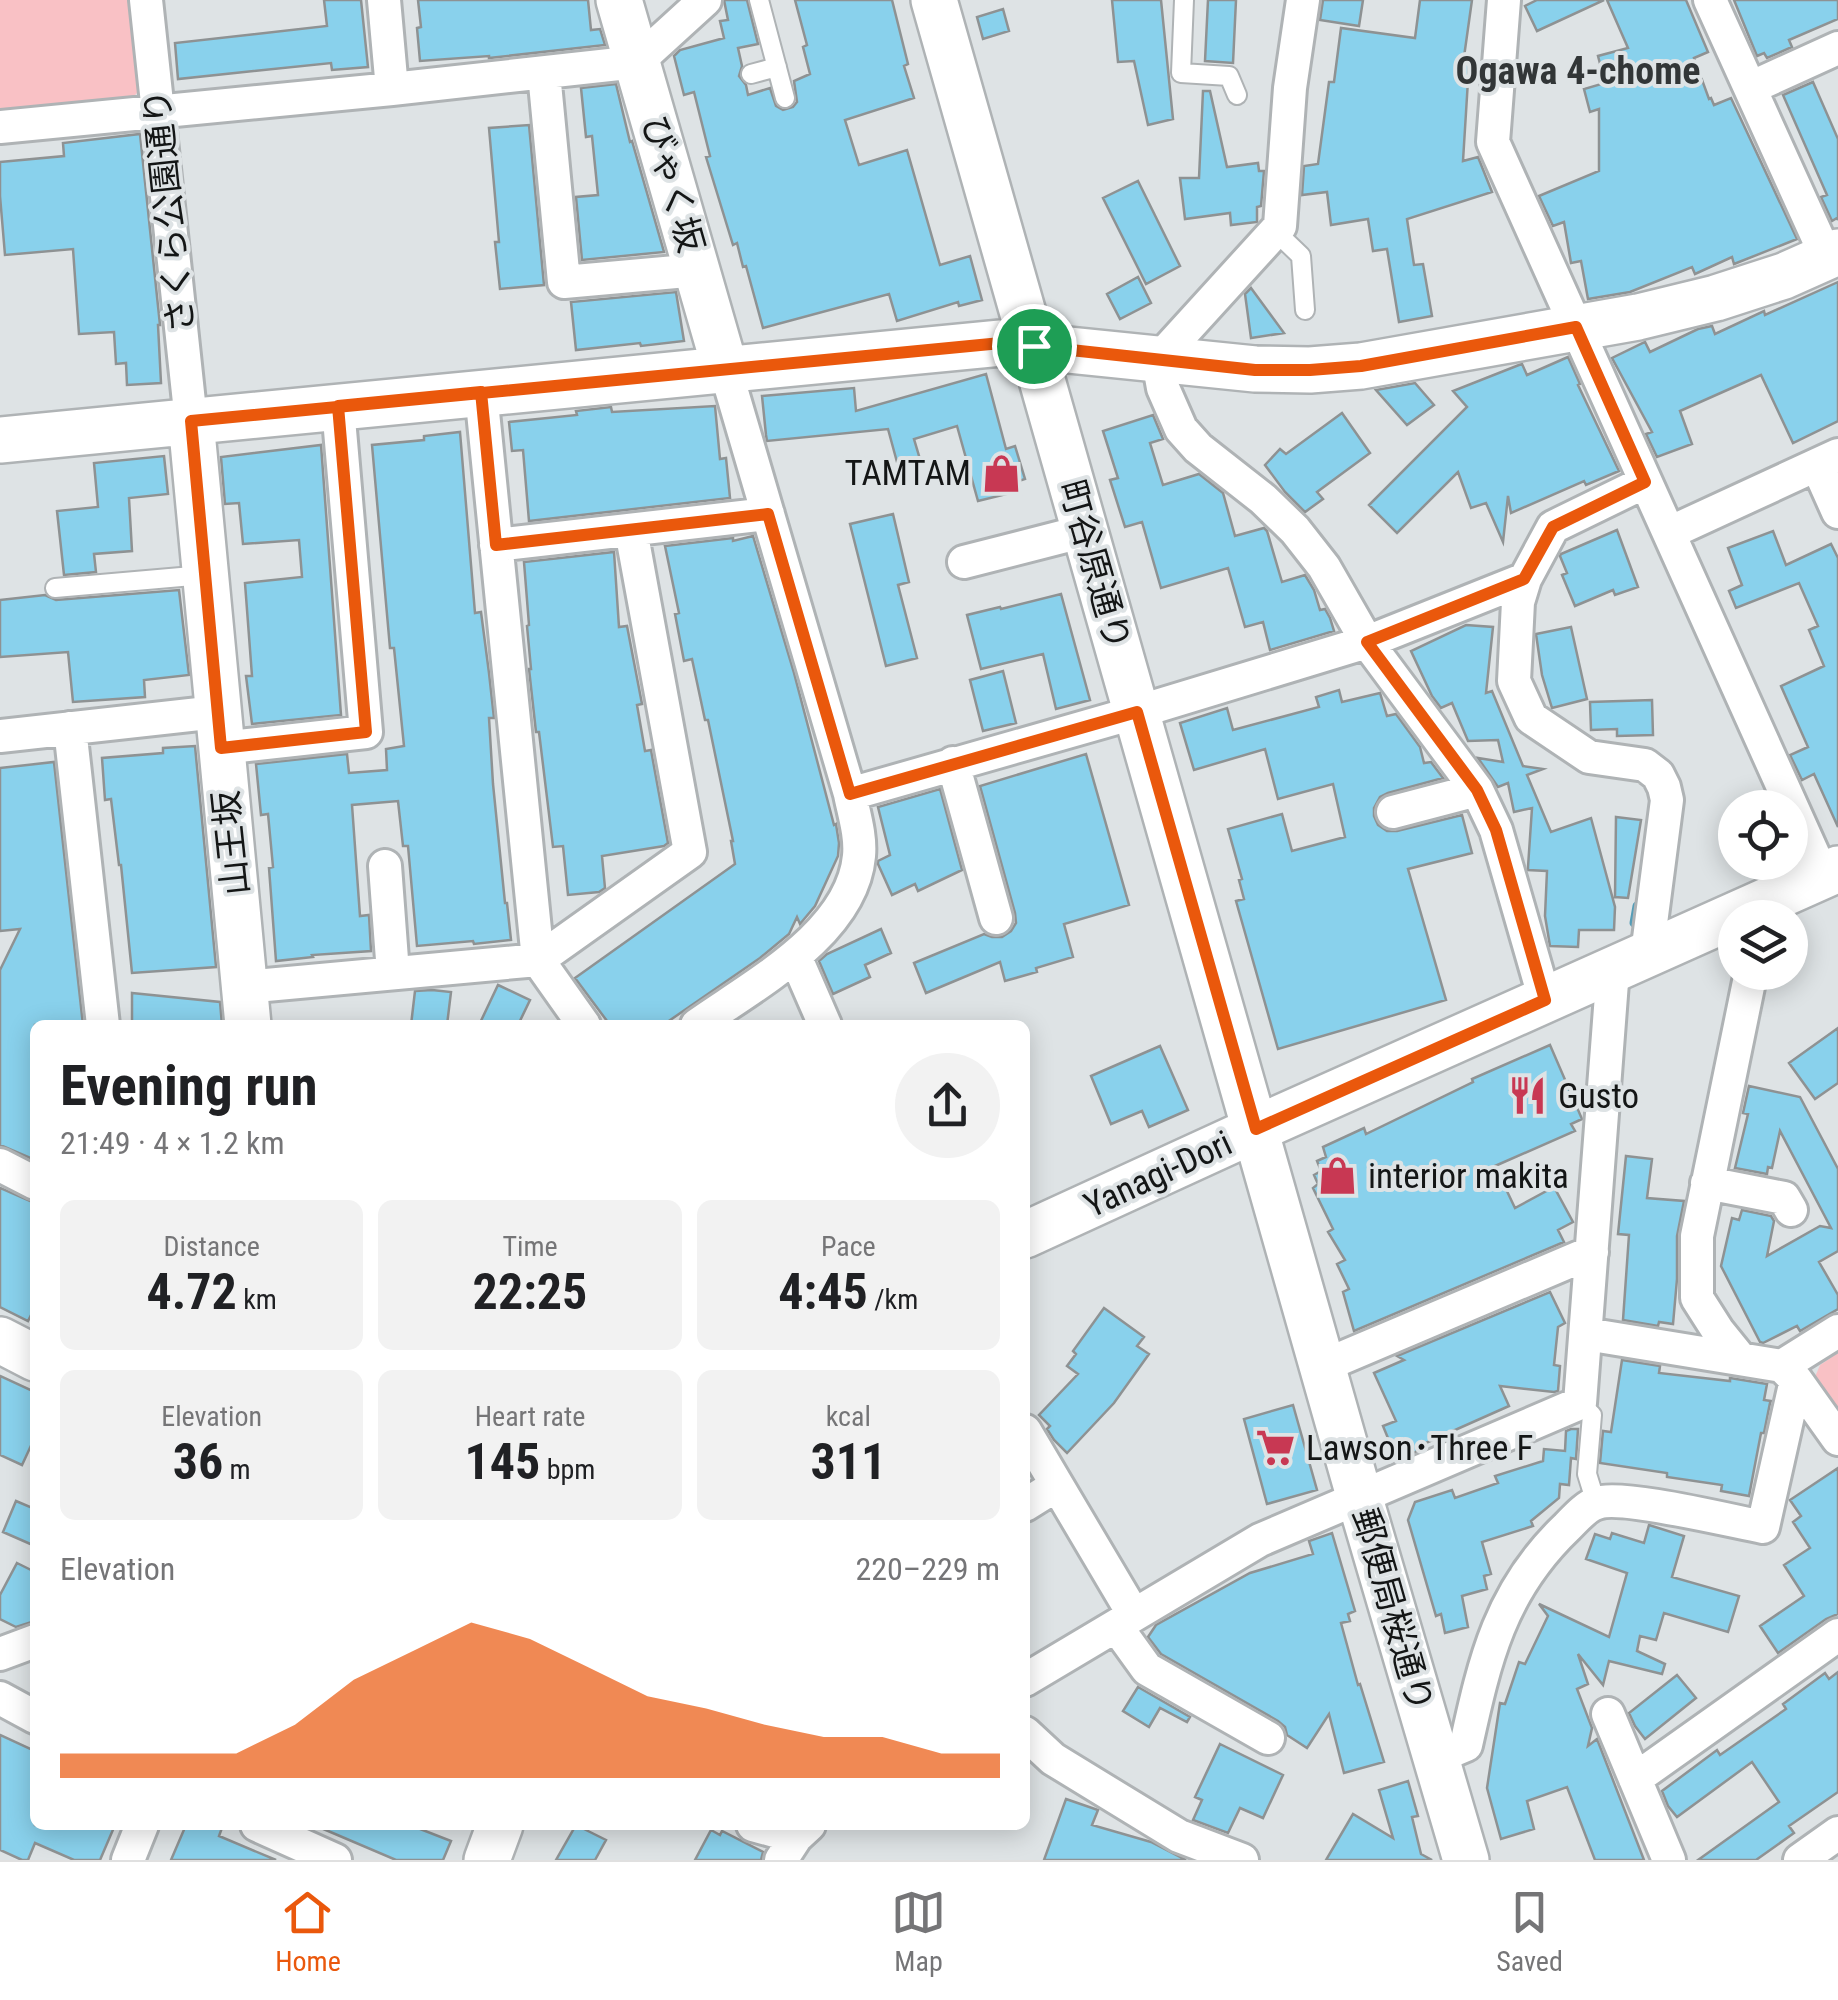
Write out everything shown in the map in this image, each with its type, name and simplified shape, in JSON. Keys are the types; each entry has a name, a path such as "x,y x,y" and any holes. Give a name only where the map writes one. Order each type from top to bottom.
{"street":[{"name":"さくら公園通り","path":"146,0 191,421"},
{"path":"384,0 392,89"},
{"name":"びゃく坂","path":"619,0 726,368"},
{"path":"0,127 637,62 706,0"},
{"name":"町谷原通り","path":"934,0 1256,1129"},
{"path":"1158,360 1280,226 1290,88 1303,0"},
{"path":"1504,0 1493,142 1645,482 1830,872"},
{"path":"0,440 1001,343 1255,370 1361,366 1638,316 1716,298 1784,276 1832,255 1710,0"},
{"path":"1750,88 1838,48"},
{"path":"544,72 564,282 698,270"},
{"path":"1158,360 1164,388 1181,429 1295,530 1324,568 1367,642 1477,790 1496,830 1545,1000"},
{"path":"704,1020 814,940 834,918 850,890 859,856 850,794 726,368"},
{"path":"481,392 538,960 576,1020"},
{"path":"0,736 70,728 366,732 338,406"},
{"name":"山王坂","path":"191,421 247,1006"},
{"path":"1669,533 1828,460 1838,512"},
{"path":"1030,1677 1260,1540 1580,1403 1592,1252 1630,962 1667,800 1658,776 1646,765 1589,758 1530,718 1514,682 1518,602 1524,579 1553,527 1645,482"},
{"path":"496,545 768,514"},
{"path":"247,1006 394,973 538,960 690,852 631,530"},
{"path":"964,562 1085,531"},
{"path":"850,794 1367,642 1524,579"},
{"path":"70,728 102,1020"},
{"path":"954,763 996,918"},
{"path":"1392,812 1477,790"},
{"path":"385,866 394,973"},
{"name":"Yanagi-Dori","path":"1780,900 1830,872"},
{"name":"Yanagi-Dori","path":"1030,1233 1630,962 1718,927"},
{"path":"795,956 823,1020"},
{"path":"1739,1358 1697,1298 1697,1236 1747,990"},
{"name":"郵便局桜通り","path":"1256,1129 1466,1860"},
{"path":"0,1165 30,1180"},
{"path":"1708,1183 1784,1198 1791,1210"},
{"path":"1322,1366 1592,1252"},
{"path":"1436,1758 1466,1745 1482,1669 1516,1588 1549,1544 1596,1503 1622,1501 1763,1527 1789,1373 1838,1331"},
{"path":"1586,1334 1739,1358 1789,1373 1838,1439"},
{"path":"0,1340 30,1355"},
{"path":"1030,1440 1147,1669 1268,1738"},
{"path":"1030,1502 1057,1486"},
{"path":"1635,1779 1838,1635"},
{"path":"0,1654 30,1642"},
{"path":"0,1698 30,1713"},
{"path":"1608,1714 1669,1860"},
{"path":"1030,1737 1053,1759 1179,1836 1242,1860"},
{"path":"128,1860 140,1830"},
{"path":"265,1830 299,1852 335,1860"},
{"path":"487,1860 498,1830"},
{"path":"766,1830 795,1841"},
{"path":"1800,1860 1838,1834"}],"lane":[{"path":"759,0 785,98"},
{"path":"1184,0 1181,73 1229,76 1236,95"},
{"path":"751,74 777,67"},
{"path":"1276,232 1301,256 1305,310"},
{"path":"55,588 205,574"},
{"path":"1580,1403 1592,1416 1588,1474 1596,1503"}],"shaded area":[{"path":"0,0 132,0 141,89 132,98 0,112"},
{"path":"1838,1353 1838,1410 1815,1377 1820,1365"}],"building":[{"path":"324,0 361,0 368,67 332,70 331,63 178,79 175,43 327,26"},
{"path":"418,0 588,0 591,30 600,29 605,45 420,61"},
{"path":"724,0 747,0 758,44 738,48 742,66 739,76 748,95 770,88 776,106 783,110 797,102 794,81 810,74 795,0 892,0 914,98 845,120 859,165 907,150 940,265 970,256 982,300 959,306 958,302 897,321 889,294 763,328 746,266 743,267 737,243 733,245 706,157 710,156 694,92 684,95 674,56 680,50 724,38 720,21 728,20"},
{"path":"1112,0 1161,0 1173,119 1148,125 1134,61 1118,62"},
{"path":"1208,0 1236,0 1233,63 1205,61"},
{"path":"1323,0 1363,0 1359,26 1320,20"},
{"path":"1420,0 1472,0 1463,64 1469,64 1463,161 1478,157 1492,192 1407,219 1414,265 1423,264 1432,316 1399,322 1387,249 1373,251 1368,219 1331,225 1327,192 1302,195 1304,166 1318,164 1341,28 1415,38"},
{"path":"1537,0 1604,0 1537,31 1525,6"},
{"path":"1607,0 1686,0 1708,52 1694,58 1709,99 1714,105 1731,98 1797,239 1734,264 1732,257 1695,274 1692,267 1630,292 1588,299 1581,261 1571,263 1564,222 1553,226 1539,196 1599,171 1599,109 1590,112 1584,89 1605,83 1598,56 1628,48"},
{"path":"1734,0 1838,0 1838,19 1789,40 1792,47 1767,58 1764,53 1757,56"},
{"path":"1003,9 1009,31 983,39 977,17"},
{"path":"1813,82 1838,139 1838,220 1832,221 1821,197 1827,195 1783,95"},
{"path":"616,84 664,252 582,260 576,197 598,195 592,136 586,137 581,88"},
{"path":"1203,91 1210,91 1227,167 1258,163 1259,171 1264,171 1257,222 1231,225 1230,213 1185,219 1180,178 1199,178"},
{"path":"529,125 544,285 500,289 489,128"},
{"path":"140,134 160,325 161,383 127,385 126,363 116,364 114,332 79,334 73,249 5,255 0,162 64,156 63,143"},
{"path":"1138,181 1180,266 1146,284 1103,198"},
{"path":"1138,277 1151,303 1120,319 1107,294"},
{"path":"1838,282 1838,421 1793,443 1761,375 1680,411 1692,444 1657,457 1646,434 1652,432 1612,358 1645,342 1650,352 1698,329 1712,326 1715,334"},
{"path":"1251,288 1284,333 1251,338 1245,294"},
{"path":"676,292 684,341 576,350 571,302"},
{"path":"1568,357 1619,471 1586,485 1584,481 1511,513 1508,496 1503,542 1486,503 1471,508 1458,472 1397,533 1369,505 1467,407 1453,391 1522,364 1527,375"},
{"path":"986,374 1006,449 1015,446 1025,479 1007,485 1011,493 978,501 957,426 914,439 919,456 897,462 888,429 767,441 762,396 854,388 856,411"},
{"path":"1415,383 1434,405 1407,425 1376,390"},
{"path":"715,406 720,459 726,458 730,498 529,521 523,450 512,451 509,422 611,407 612,412"},
{"path":"1342,413 1370,453 1317,492 1323,499 1305,512 1265,465 1280,449 1286,454"},
{"path":"1153,415 1163,439 1150,443 1163,485 1199,474 1223,493 1235,536 1264,528 1282,582 1305,575 1334,631 1270,650 1263,622 1245,627 1228,568 1161,588 1142,522 1125,527 1110,480 1118,478 1103,431"},
{"path":"460,432 475,613 481,612 494,718 489,718 493,784 511,940 417,946 408,846 403,846 398,801 352,805 360,916 369,915 371,951 276,961 268,814 261,815 256,764 347,754 349,773 387,770 386,749 404,746 394,648 390,648 372,445"},
{"path":"321,445 341,715 252,724 246,676 252,676 245,583 302,577 299,540 243,544 239,503 225,504 221,457"},
{"path":"164,456 168,494 129,498 132,551 94,554 96,572 64,575 57,511 98,507 94,463"},
{"path":"893,514 909,582 898,585 917,658 886,666 850,524"},
{"path":"1617,530 1638,587 1615,595 1613,590 1575,606 1562,575 1567,573 1561,554"},
{"path":"1773,531 1786,565 1831,544 1838,558 1838,827 1814,774 1802,780 1790,755 1808,747 1781,686 1824,666 1809,630 1818,626 1799,583 1736,608 1729,591 1742,585 1728,548"},
{"path":"753,536 836,824 838,856 815,906 800,924 797,917 789,934 760,958 670,1020 606,1020 575,978 735,864 708,720 692,659 684,661 665,546"},
{"path":"614,552 619,627 627,626 642,704 637,705 645,751 651,750 668,843 602,856 605,888 568,895 563,846 553,847 536,732 524,562"},
{"path":"179,590 189,675 144,680 145,697 73,702 68,652 0,657 0,600 45,595 56,600"},
{"path":"1061,594 1090,700 1056,709 1043,654 981,669 967,615"},
{"path":"1466,625 1493,627 1486,693 1492,691 1523,766 1543,769 1527,775 1551,832 1591,818 1615,907 1614,930 1579,930 1578,947 1550,946 1545,916 1547,871 1528,870 1532,808 1514,812 1508,783 1498,787 1478,758 1503,762 1498,740 1468,741 1452,703 1441,708 1411,651"},
{"path":"1571,627 1587,699 1552,708 1536,634"},
{"path":"1003,671 1016,723 983,731 970,680"},
{"path":"1339,690 1342,702 1380,693 1387,716 1396,714 1420,747 1424,763 1431,762 1443,778 1380,797 1374,808 1378,825 1387,831 1397,831 1462,815 1472,853 1408,869 1446,1000 1278,1049 1236,901 1244,899 1239,880 1242,879 1228,829 1282,814 1292,851 1345,837 1333,784 1278,799 1265,749 1194,770 1180,723 1227,708 1233,730 1319,707 1316,697"},
{"path":"1652,700 1653,735 1617,736 1617,729 1591,730 1590,702"},
{"path":"195,746 216,967 132,973 121,865 111,799 105,800 102,758"},
{"path":"1086,754 1129,905 1064,924 1073,957 1005,981 1000,962 926,993 914,963 984,934 1002,937 1016,923 980,786"},
{"path":"54,762 82,1020 30,1020 30,1158 0,1145 0,970 20,929 0,931 0,768"},
{"path":"940,789 962,870 918,891 915,884 892,895 878,864 890,855 878,807"},
{"path":"1616,817 1641,820 1628,898 1615,897"},
{"path":"881,929 891,953 865,965 870,977 833,994 819,961"},
{"path":"498,985 530,1000 520,1020 481,1020"},
{"path":"415,991 451,992 448,1020 412,1020"},
{"path":"132,993 220,1002 222,1020 132,1020"},
{"path":"1838,1028 1838,1083 1815,1099 1789,1063"},
{"path":"1550,1045 1582,1119 1571,1124 1575,1131 1495,1166 1515,1208 1554,1187 1573,1222 1558,1230 1564,1242 1354,1331 1343,1292 1349,1289 1337,1264 1345,1260 1328,1232 1333,1229 1313,1188 1318,1184 1314,1175 1321,1171 1317,1161 1326,1157 1323,1147 1364,1128 1366,1134 1473,1082 1472,1079"},
{"path":"1160,1046 1188,1110 1149,1127 1142,1111 1111,1124 1091,1076"},
{"path":"1749,1086 1800,1097 1838,1169 1838,1251 1819,1262 1838,1295 1838,1309 1800,1331 1797,1326 1763,1343 1721,1266 1732,1218 1739,1220 1742,1210 1771,1216 1774,1221 1767,1256 1820,1226 1831,1228 1780,1131 1772,1168 1768,1167 1767,1174 1735,1168 1748,1114 1743,1113"},
{"path":"1626,1156 1652,1159 1647,1198 1684,1201 1677,1236 1673,1324 1659,1322 1658,1326 1623,1320 1629,1235 1618,1234"},
{"path":"0,1188 30,1201 30,1317 28,1321 0,1307"},
{"path":"1550,1292 1565,1323 1558,1327 1554,1365 1560,1366 1558,1391 1500,1386 1509,1406 1419,1446 1420,1450 1397,1460 1383,1426 1396,1421 1374,1373 1404,1360 1397,1356"},
{"path":"1104,1308 1144,1337 1137,1346 1149,1354 1114,1403 1067,1453 1039,1415 1078,1374 1067,1366 1076,1354 1073,1351"},
{"path":"1622,1360 1660,1366 1659,1373 1767,1384 1764,1400 1771,1401 1749,1496 1721,1491 1722,1485 1600,1463 1603,1431 1611,1432"},
{"path":"0,1376 30,1390 30,1448 22,1465 0,1455"},
{"path":"1293,1405 1317,1490 1267,1504 1244,1419"},
{"path":"1578,1429 1569,1485 1560,1484 1559,1498 1531,1521 1533,1526 1482,1542 1491,1574 1484,1576 1487,1589 1462,1596 1468,1627 1445,1633 1441,1614 1436,1616 1408,1520 1415,1502 1452,1490 1455,1498 1498,1483 1495,1476 1543,1461 1544,1449 1565,1451 1566,1431"},
{"path":"1838,1468 1838,1614 1778,1653 1760,1626 1804,1596 1784,1565 1810,1548 1793,1522 1801,1516 1790,1500"},
{"path":"16,1501 30,1507 30,1544 3,1532"},
{"path":"1649,1525 1684,1536 1672,1577 1739,1596 1728,1632 1664,1613 1656,1640 1640,1636 1637,1651 1665,1664 1662,1674 1609,1661 1603,1685 1578,1654 1588,1684 1577,1689 1592,1728 1588,1746 1597,1739 1644,1860 1595,1860 1567,1787 1527,1801 1534,1829 1501,1839 1487,1788 1500,1703 1505,1704 1519,1662 1525,1664 1548,1616 1539,1604 1609,1637 1627,1573 1586,1559 1595,1534 1610,1539 1612,1533 1644,1543"},
{"path":"1332,1533 1355,1611 1348,1614 1350,1621 1341,1623 1384,1762 1344,1773 1329,1714 1307,1748 1287,1735 1278,1721 1161,1654 1148,1637 1156,1625 1250,1573 1313,1554 1309,1541"},
{"path":"17,1563 30,1570 30,1623 16,1627 0,1619 0,1595"},
{"path":"1838,1672 1838,1792 1789,1826 1794,1833 1756,1860 1698,1860 1779,1802 1752,1762 1677,1817 1662,1791 1717,1750 1720,1755 1786,1709 1783,1704 1825,1673 1829,1679"},
{"path":"1677,1675 1696,1698 1645,1739 1629,1713"},
{"path":"1138,1687 1190,1717 1187,1722 1160,1708 1149,1727 1123,1711"},
{"path":"0,1735 30,1749 30,1830 113,1830 100,1860 74,1860 35,1843 28,1860 0,1850"},
{"path":"1220,1744 1283,1775 1263,1818 1240,1808 1228,1833 1193,1820 1202,1800 1195,1797"},
{"path":"1408,1781 1418,1816 1412,1817 1421,1854 1432,1860 1326,1860 1353,1814 1393,1838 1379,1790"},
{"path":"1066,1799 1098,1810 1092,1825 1151,1842 1186,1860 1044,1860"},
{"path":"184,1830 221,1830 219,1836 276,1860 171,1860"},
{"path":"326,1830 423,1830 451,1841 443,1860 396,1860"},
{"path":"573,1830 586,1830 606,1840 595,1860 556,1860"},
{"path":"711,1830 720,1835 722,1831 763,1852 761,1860 695,1860"}],"waterway":[{"path":"1634,923 1637,906"}],"place":[{"name":"TAMTAM","path":"1001,473"},
{"name":"Gusto","path":"1528,1096"},
{"name":"interior makita","path":"1338,1176"},
{"name":"Lawson･Three F","path":"1276,1448"}],"district":[{"name":"Ogawa 4-chome","path":"1578,71"}],"route":[{"path":"1034,346 1001,343 726,368 338,406 191,421 221,748 366,732 338,406 481,392 496,545 768,514 850,794 1137,712 1256,1129 1545,1000 1496,830 1477,790 1367,642 1524,579 1553,527 1645,482 1576,327 1361,366 1310,370 1255,370 1034,346"}]}
